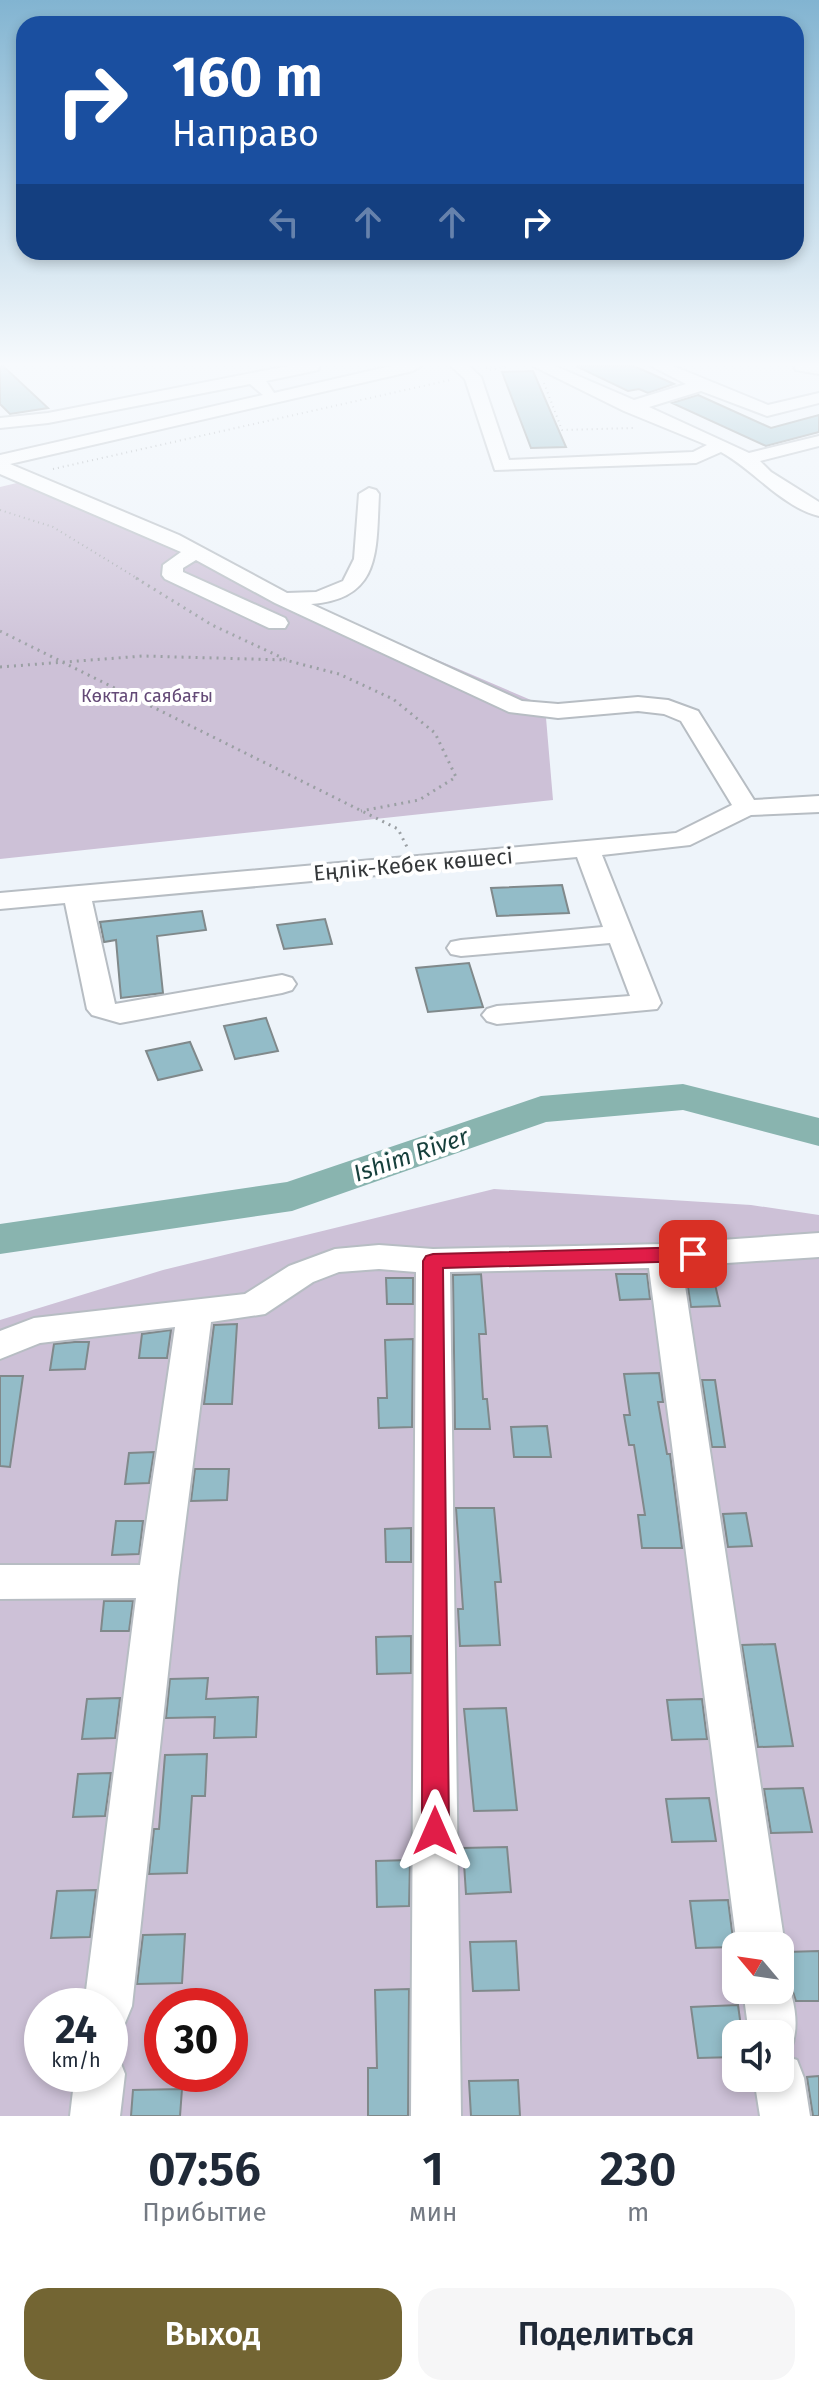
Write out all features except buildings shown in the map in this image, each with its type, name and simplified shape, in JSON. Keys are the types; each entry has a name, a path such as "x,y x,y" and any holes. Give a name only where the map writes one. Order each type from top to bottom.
{"street":[{"path":"502,465 507,476 530,478 670,465"},
{"path":"737,465 766,465"},
{"path":"754,466 819,510"},
{"path":"10,470 196,552 282,599 517,707 558,711 638,704 668,707 690,716 746,808"},
{"path":"282,599 334,597 358,580 364,563 369,494"},
{"path":"196,552 173,565 172,575 277,623"},
{"name":"Еңлік-Кебек көшесі","path":"0,901 681,840 746,808 819,804"},
{"path":"497,1015 647,1003 587,850"},
{"path":"77,895 102,1009 120,1014 282,984"},
{"path":"461,948 618,934"},
{"path":"0,1346 34,1331 253,1305 301,1274 335,1261 379,1257 433,1261 664,1256 819,1245"},
{"path":"664,1256 759,1932"},
{"path":"433,1261 436,2116"},
{"path":"110,1988 158,1581 195,1310"},
{"path":"0,1582 158,1581"},
{"path":"95,2116 98,2092"},
{"path":"781,2092 785,2116"}],"path":[{"path":"10,470 34,465"},
{"path":"0,510 53,527 181,608 289,661"},
{"path":"0,631 398,829 415,864"},
{"path":"0,667 57,659 207,654 289,661 339,674 393,699 414,713 435,733 456,777 419,800 361,811"}],"green space":[{"name":"Көктал саябағы","path":"21,482 545,706 553,800 0,859 0,487"},
{"path":"494,1189 751,1205 819,1215 819,2116 0,2116 0,1320 163,1270"}],"waterway":[{"name":"Ishim River","path":"0,1239 292,1196 541,1109 683,1097 819,1132"}],"route":[{"path":"435,1831 433,1261 693,1254"}]}
